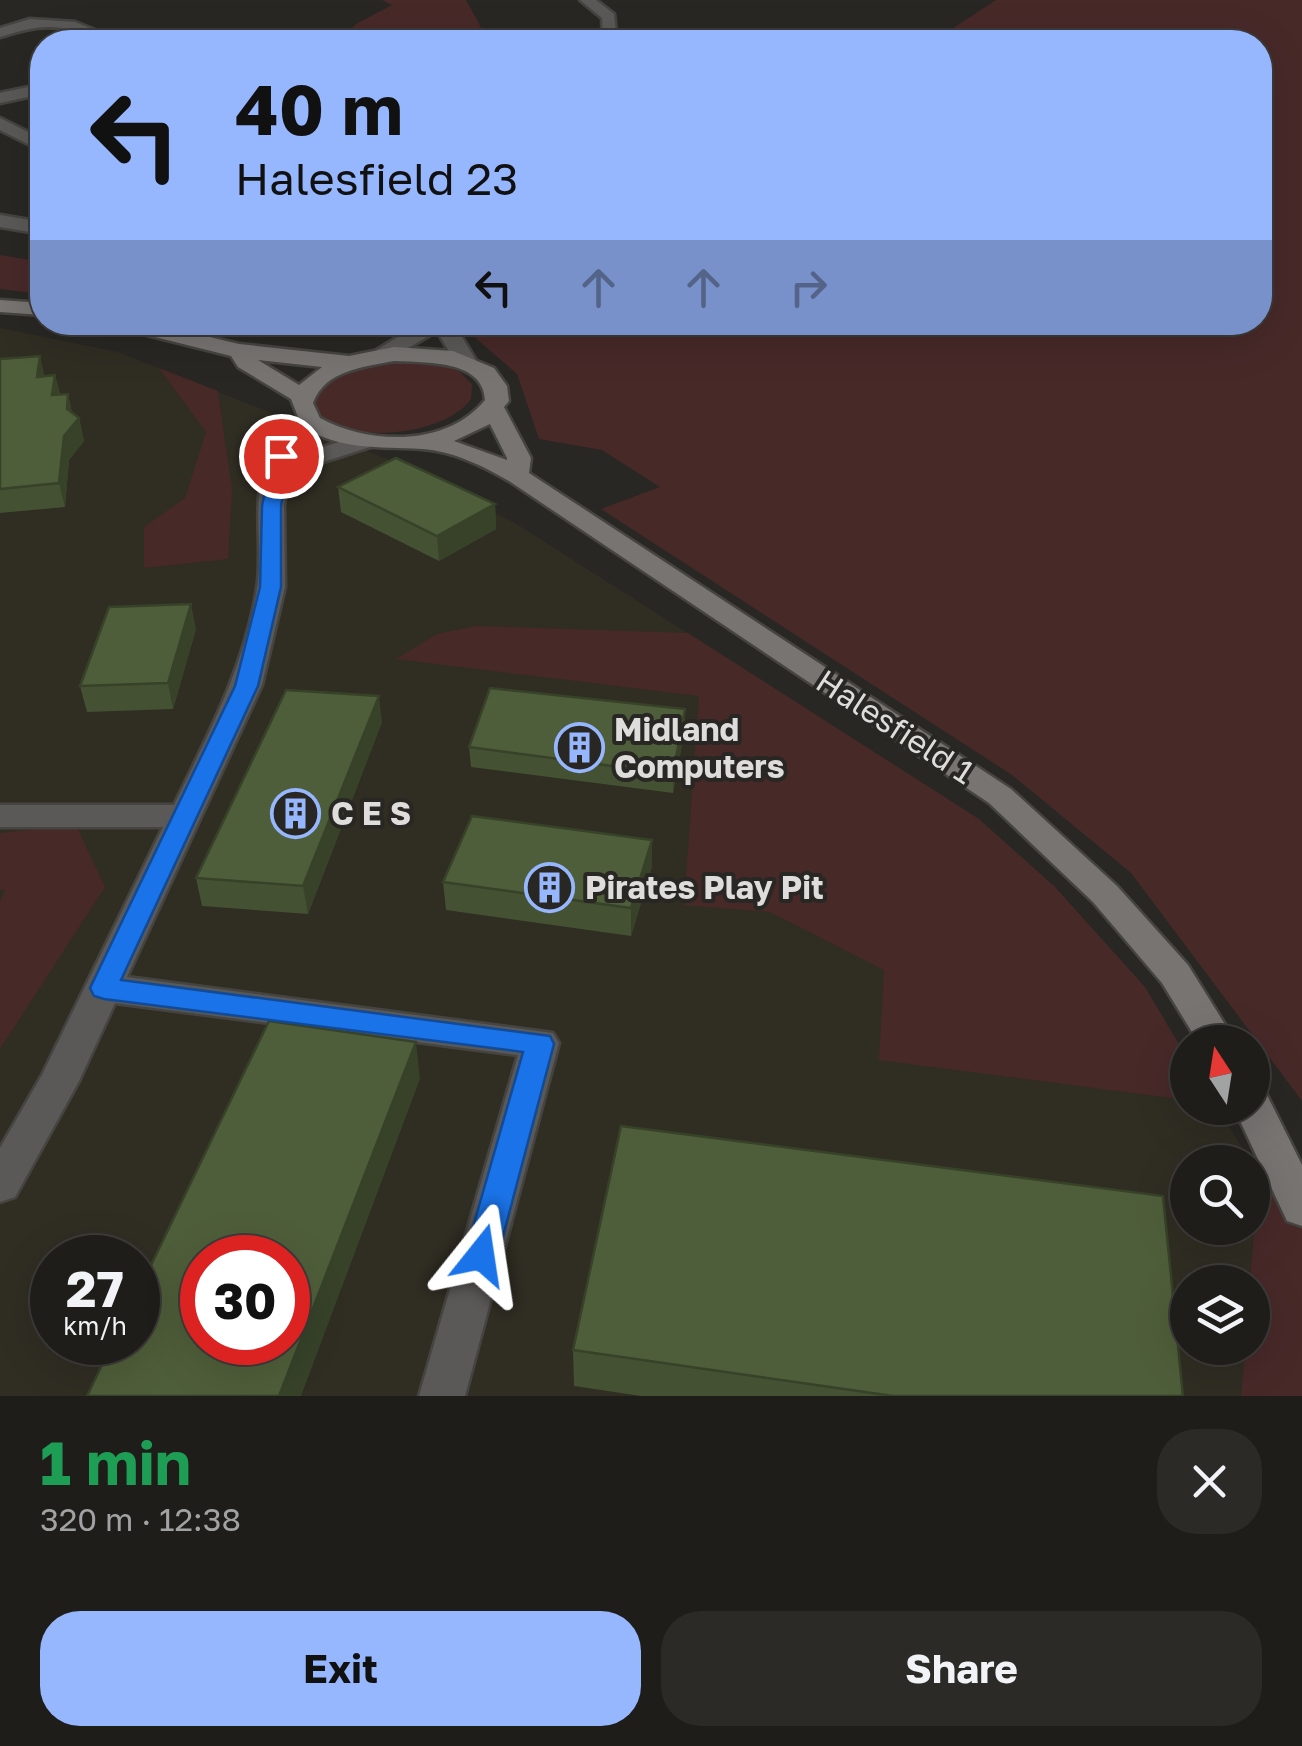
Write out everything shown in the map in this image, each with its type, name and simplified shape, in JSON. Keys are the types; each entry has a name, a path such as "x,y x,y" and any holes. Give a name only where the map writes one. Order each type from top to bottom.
{"street":[{"path":"587,0 609,17 610,30"},
{"path":"0,32 25,24 60,22 92,30"},
{"path":"0,98 30,92"},
{"path":"0,122 30,139"},
{"path":"0,221 30,226"},
{"path":"0,306 30,309"},
{"path":"170,335 239,352 349,363"},
{"path":"378,356 416,335"},
{"path":"448,335 466,362"},
{"path":"239,352 246,362 302,396"},
{"path":"0,1184 59,1082 247,686 271,587 272,506 281,456 310,422 302,410 302,396 318,378 349,363 378,356 425,354 466,362 486,373 496,386 493,408 519,458 517,472"},
{"name":"Halesfield 1","path":"422,442 465,428 493,408"},
{"name":"Halesfield 1","path":"310,422 336,436 362,442 422,442 463,451 517,472 545,496 1000,796 1106,894 1174,974 1206,1025"},
{"path":"278,469 324,451 362,442"},
{"path":"0,816 186,816"},
{"path":"104,988 540,1044 442,1396"},
{"path":"1264,1125 1297,1185"}],"shaded area":[{"path":"382,0 466,0 482,30 350,30 392,5"},
{"path":"996,0 1302,0 1302,1101 1270,1058 1270,1025 1245,1025 1131,873 1012,775 601,509 660,487 602,450 539,439 517,374 472,335 1272,335 1272,30 950,30"},
{"path":"0,255 30,260 30,293 0,289"},
{"path":"0,328 118,352 392,461 515,523 979,819 1055,887 1145,987 1170,1029 1170,1125 1228,1125 1241,1145 1170,1145 1170,1245 1253,1245 1251,1265 1170,1265 1170,1365 1244,1365 1241,1396 0,1396"},
{"path":"379,360 439,363 460,372 472,384 471,399 458,412 438,422 390,433 342,428 323,418 311,404 328,377"},
{"path":"159,368 218,391 232,490 228,559 144,568 144,527 185,498 206,432"},
{"path":"476,626 688,633 979,819 1055,887 1145,987 1170,1029 1170,1098 879,1060 884,970 770,912 684,905 699,696 396,659 437,634"},
{"path":"76,825 105,887 0,1049 0,902 5,890 0,889 0,833"},
{"path":"1270,1176 1302,1183 1302,1396 1241,1396 1244,1365 1270,1365 1270,1265 1251,1265 1253,1245 1270,1245"}],"building":[{"path":"40,356 37,377 55,375 52,395 68,394 67,409 79,418 64,436 59,483 0,489 0,359"},
{"path":"396,458 495,504 437,536 338,487"},
{"path":"191,604 168,683 80,686 109,607"},
{"name":"Midland Computers","path":"490,688 685,709 673,774 469,747"},
{"name":"C E S","path":"286,690 379,696 303,886 196,878"},
{"path":"472,816 652,840 631,908 443,882"},
{"path":"269,1021 416,1042 310,1316 310,1235 180,1235 180,1365 291,1365 279,1396 87,1396 102,1365 160,1365 160,1246"},
{"path":"621,1126 1163,1196 1170,1266 1170,1365 1180,1365 1183,1396 893,1396 573,1350"}],"place":[{"name":"Midland Computers","path":"579,748"},
{"name":"C E S","path":"296,814"},
{"name":"Pirates Play Pit","path":"550,888"}],"route":[{"path":"281,456 272,506 271,587 247,686 104,988 540,1044 481,1255"}]}
